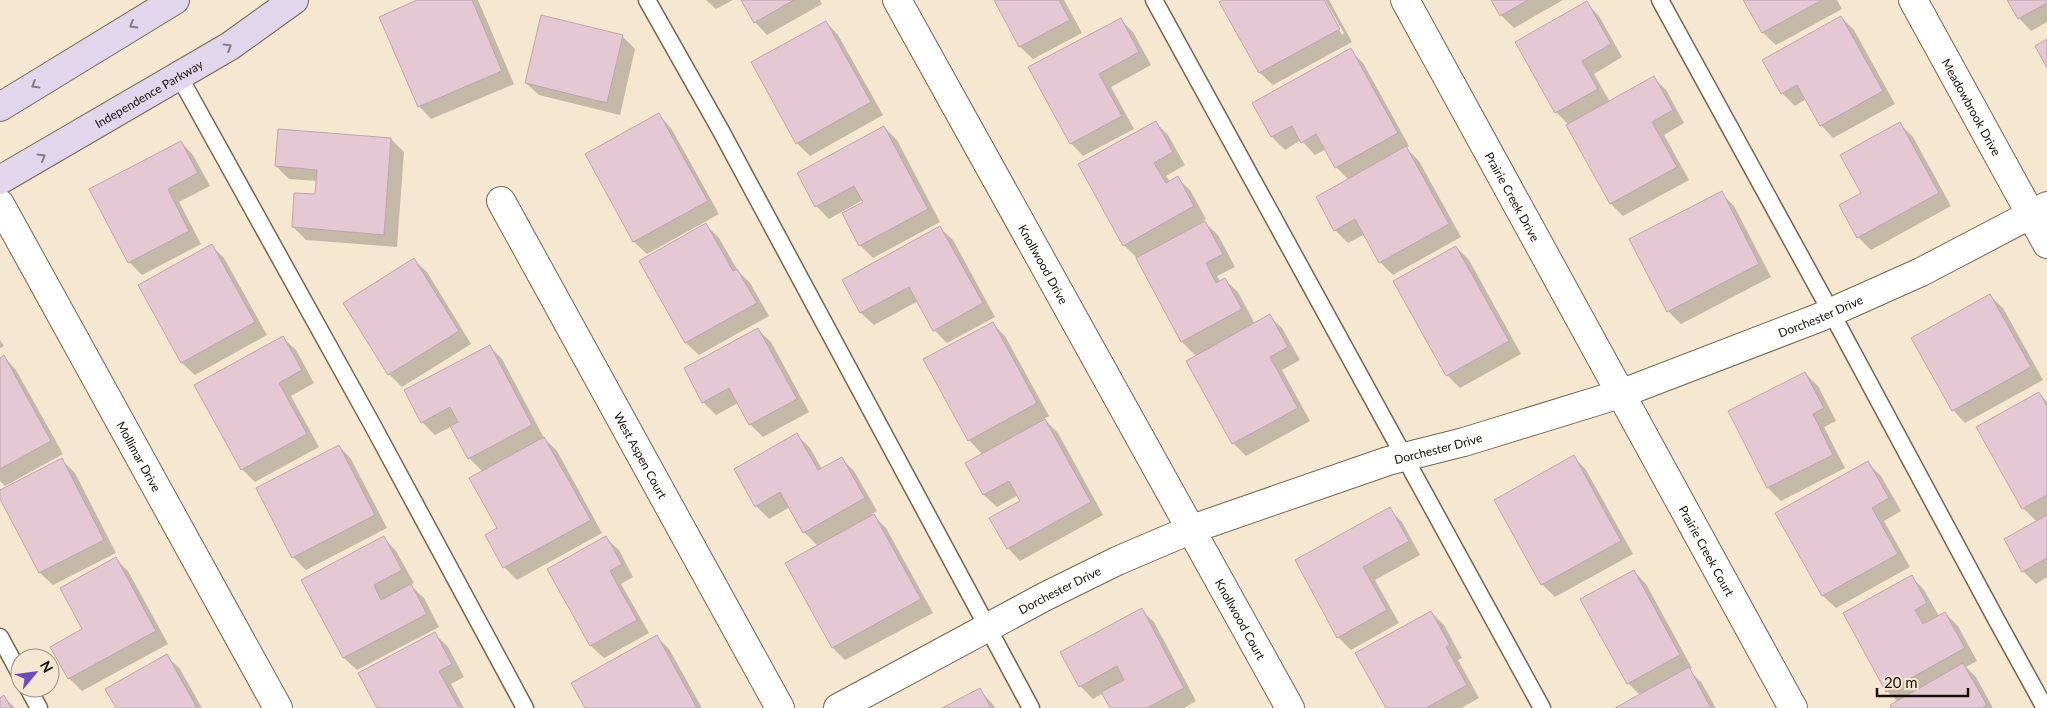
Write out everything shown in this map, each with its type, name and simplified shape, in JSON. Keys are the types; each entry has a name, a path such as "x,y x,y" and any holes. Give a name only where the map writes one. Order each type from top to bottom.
{"main road":[{"path":"0,107 175,0"},
{"name":"Independence Parkway","path":"0,180 230,46 294,0"}],"street":[{"name":"Knollwood Drive","path":"897,0 1192,529"},
{"name":"Prairie Creek Drive","path":"1405,0 1620,394"},
{"name":"Meadowbrook Drive","path":"1914,0 2039,211 2047,244"},
{"name":"West Aspen Court","path":"501,201 780,708"},
{"name":"Mollimar Drive","path":"0,204 278,708"},
{"name":"Dorchester Drive","path":"838,708 986,628 1117,561 1192,529 1319,483 1405,456 1464,442 1620,394 1832,312 1920,272 2039,211"},
{"name":"Prairie Creek Court","path":"1620,394 1793,708"},
{"name":"Knollwood Court","path":"1192,529 1290,708"}],"lane":[{"path":"647,0 721,131 1030,708"},
{"path":"1154,0 1542,708"},
{"path":"1660,0 1832,312 2045,708"},
{"path":"179,76 373,426 525,708"},
{"path":"0,637 10,656"}],"building":[{"path":"417,0 472,0 502,71 418,107 379,17"},
{"path":"741,0 794,0 754,23"},
{"path":"994,0 1059,0 1070,20 1019,47"},
{"path":"1223,0 1324,0 1340,29 1259,73 1219,2"},
{"path":"1491,0 1528,0 1500,16"},
{"path":"1743,0 1822,0 1762,33"},
{"path":"2007,0 2047,0 2047,3 2018,19"},
{"path":"1587,1 1611,44 1582,61 1598,89 1555,113 1515,42"},
{"path":"541,15 623,35 607,103 525,83"},
{"path":"1841,16 1883,91 1820,126 1797,85 1781,94 1762,60"},
{"path":"1121,18 1139,52 1099,74 1122,116 1070,144 1028,67"},
{"path":"826,21 871,102 796,144 751,62"},
{"path":"2047,39 2047,68 2035,46"},
{"path":"1351,48 1398,133 1335,168 1316,134 1301,143 1292,126 1271,137 1252,103"},
{"path":"1654,76 1673,110 1652,122 1677,167 1610,204 1566,125"},
{"path":"659,113 708,201 633,242 585,154"},
{"path":"1156,121 1173,152 1154,163 1166,183 1178,176 1194,206 1123,246 1078,164"},
{"path":"1900,122 1939,193 1857,238 1839,205 1861,193 1840,155"},
{"path":"884,126 928,209 859,246 842,213 863,202 854,186 815,207 797,173"},
{"path":"278,129 391,138 384,235 292,227 294,193 315,194 317,170 275,166"},
{"path":"181,141 198,173 168,189 189,231 128,263 89,189"},
{"path":"1406,146 1449,224 1379,263 1355,219 1334,231 1316,197"},
{"path":"1722,191 1759,264 1667,312 1629,239"},
{"path":"1205,221 1223,254 1206,263 1216,283 1225,278 1242,309 1181,342 1136,258"},
{"path":"706,223 733,271 737,269 757,303 685,343 639,261"},
{"path":"940,226 983,303 933,331 909,287 860,313 842,280"},
{"path":"212,244 255,322 181,363 138,285"},
{"path":"1456,246 1509,341 1446,376 1393,281"},
{"path":"414,258 459,331 388,375 343,303"},
{"path":"1990,294 2031,367 1952,411 1911,338"},
{"path":"1270,314 1288,347 1270,357 1298,408 1232,444 1186,361"},
{"path":"993,322 1037,403 968,441 923,359"},
{"path":"758,328 797,399 749,425 729,388 702,403 684,368"},
{"path":"283,336 302,370 279,383 307,434 241,470 194,385"},
{"path":"490,345 532,425 468,459 450,426 458,422 450,407 421,423 404,390"},
{"path":"4,355 51,441 0,469 0,358"},
{"path":"1805,372 1824,408 1813,414 1833,455 1767,488 1728,411"},
{"path":"2039,392 2047,406 2047,495 2022,509 1976,427"},
{"path":"1045,419 1091,502 1007,549 989,518 1020,501 1009,481 983,495 965,463"},
{"path":"797,433 818,470 842,457 865,498 803,533 780,492 755,507 734,469"},
{"path":"544,437 591,520 503,568 485,535 497,528 469,478"},
{"path":"339,445 375,515 292,558 256,488"},
{"path":"1574,455 1621,541 1541,585 1494,500"},
{"path":"62,458 104,540 39,573 0,499 0,490"},
{"path":"1868,461 1889,498 1872,508 1898,554 1822,596 1775,513"},
{"path":"1390,507 1409,541 1363,567 1387,610 1337,638 1295,560"},
{"path":"874,514 921,599 832,648 785,563"},
{"path":"2047,515 2047,558 2022,572 2004,539"},
{"path":"384,536 402,570 374,585 381,600 411,584 427,614 343,658 301,580"},
{"path":"606,536 622,564 610,571 637,620 590,646 547,569"},
{"path":"116,557 156,631 68,679 60,665 60,648 50,647 82,629 60,588"},
{"path":"1634,570 1680,655 1627,684 1580,599"},
{"path":"1912,575 1927,603 1915,610 1923,624 1945,612 1965,648 1886,692 1843,613"},
{"path":"1142,608 1184,688 1147,708 1110,708 1101,692 1124,680 1117,666 1079,687 1060,652"},
{"path":"1431,611 1450,645 1446,647 1467,685 1426,708 1386,708 1355,653"},
{"path":"435,632 452,664 439,671 459,708 377,708 358,673"},
{"path":"657,635 697,708 585,708 571,683"},
{"path":"167,654 197,708 116,708 105,689"},
{"path":"1963,663 1987,705 1982,708 1891,708 1890,705"},
{"path":"1689,667 1711,708 1615,708"},
{"path":"980,688 991,708 942,708"},
{"path":"4,695 11,708 0,708 0,698"}]}
